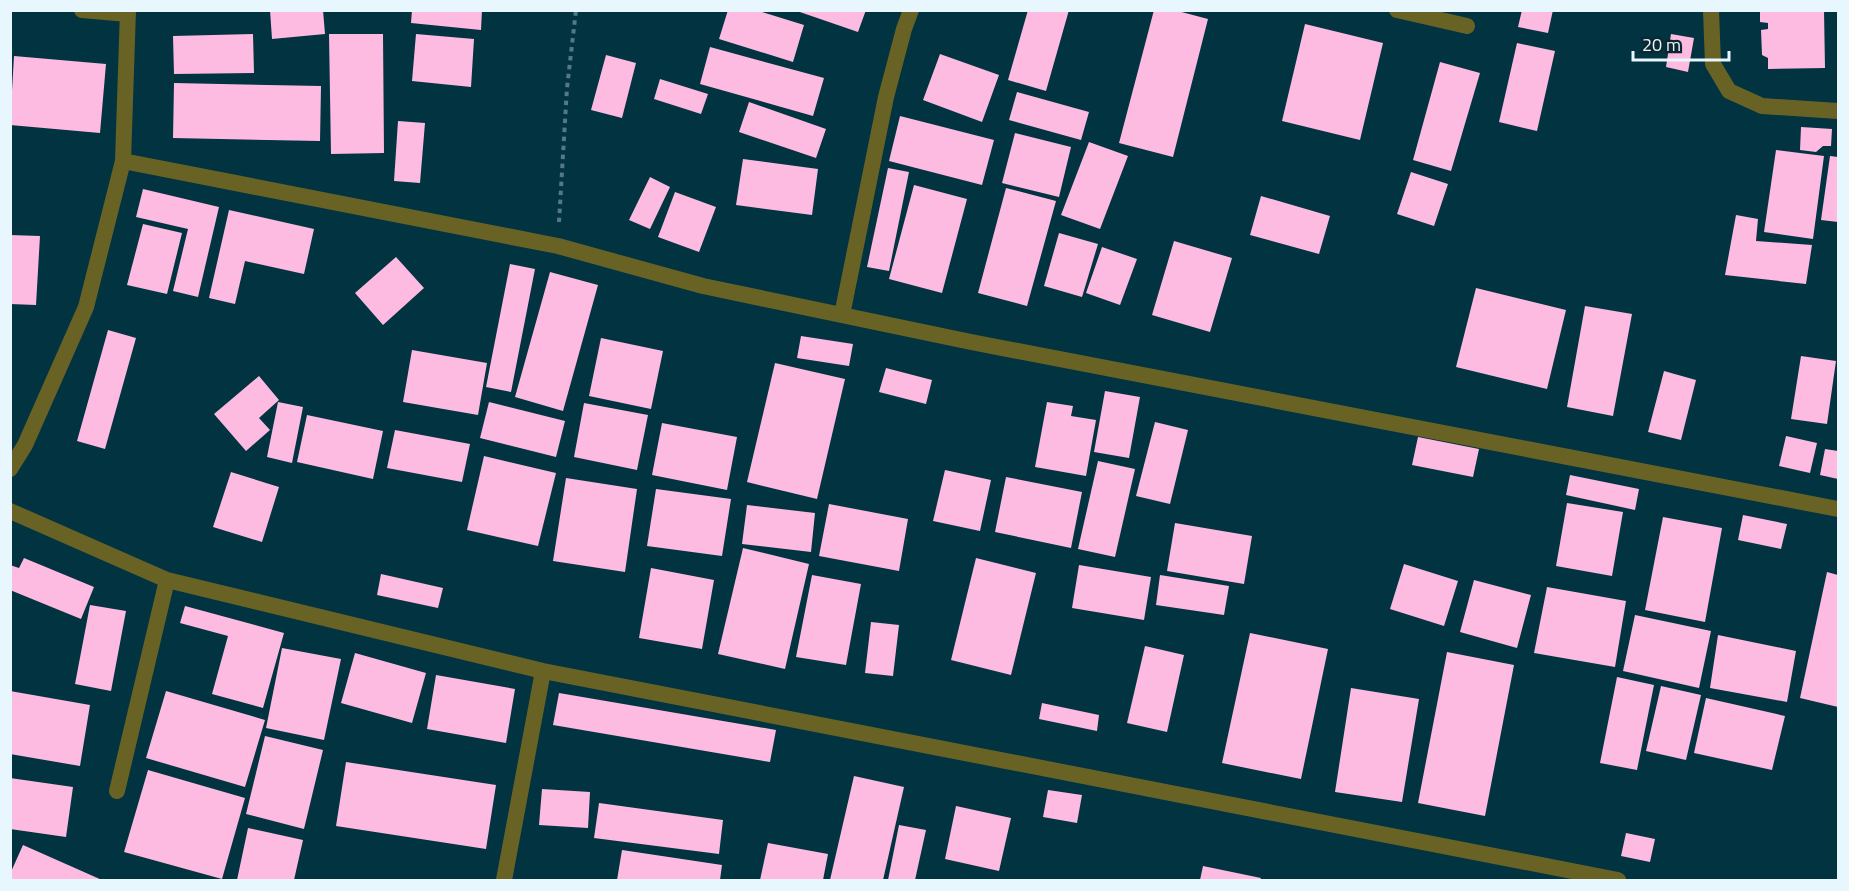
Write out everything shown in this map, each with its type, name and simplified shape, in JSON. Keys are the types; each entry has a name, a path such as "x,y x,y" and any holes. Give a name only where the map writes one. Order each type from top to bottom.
{"street":[{"path":"10,469 18,444 86,307 123,161 128,12 82,10"},
{"path":"842,315 886,97 911,10"},
{"path":"1397,10 1467,26"},
{"path":"1711,10 1713,64 1729,91 1762,106 1839,111"},
{"path":"123,161 558,246 703,286 842,315 1839,509"},
{"path":"10,511 167,580 543,670 1618,880"},
{"path":"117,791 167,580"},
{"path":"504,880 543,670"}],"path":[{"path":"558,246 567,88 576,10"}],"building":[{"path":"270,10 323,10 325,34 272,39"},
{"path":"412,10 482,10 481,30 411,23"},
{"path":"728,10 756,10 804,25 793,62 719,39"},
{"path":"794,10 866,10 858,32"},
{"path":"1028,10 1069,10 1046,91 1008,80"},
{"path":"1154,10 1174,10 1208,19 1173,157 1119,143"},
{"path":"1522,10 1553,10 1548,33 1518,27"},
{"path":"1760,10 1824,10 1825,68 1768,69 1768,58 1762,55 1761,30 1768,29 1768,23 1760,22"},
{"path":"1305,24 1383,43 1360,140 1282,121"},
{"path":"253,34 254,73 174,74 173,36"},
{"path":"329,34 383,34 384,153 331,154"},
{"path":"416,34 474,39 471,87 412,81"},
{"path":"1671,34 1694,38 1688,72 1666,67"},
{"path":"1517,43 1555,51 1537,131 1499,122"},
{"path":"710,47 824,78 813,116 700,84"},
{"path":"940,54 999,75 982,122 923,100"},
{"path":"606,55 636,63 622,118 591,110"},
{"path":"14,56 106,64 100,133 10,125"},
{"path":"1440,62 1480,73 1451,171 1413,160"},
{"path":"660,79 708,94 701,114 654,99"},
{"path":"174,83 321,86 320,141 173,138"},
{"path":"1017,92 1089,112 1081,140 1009,120"},
{"path":"749,102 826,129 816,158 739,132"},
{"path":"900,116 994,140 982,185 889,161"},
{"path":"398,121 425,123 420,183 394,181"},
{"path":"1801,127 1832,129 1831,146 1823,146 1816,152 1800,150"},
{"path":"1015,133 1071,147 1059,197 1002,183"},
{"path":"1089,142 1128,156 1100,229 1061,215"},
{"path":"1776,150 1824,156 1813,239 1764,232"},
{"path":"1830,156 1838,157 1838,222 1821,220"},
{"path":"743,159 818,169 812,215 736,205"},
{"path":"888,168 909,172 889,271 867,267"},
{"path":"1411,172 1448,184 1434,226 1397,214"},
{"path":"650,177 670,187 650,229 629,220"},
{"path":"914,185 967,199 942,293 889,279"},
{"path":"1006,188 1056,201 1027,306 978,293"},
{"path":"143,189 219,207 198,297 173,291 188,229 136,217"},
{"path":"675,192 716,207 699,252 658,237"},
{"path":"1261,196 1330,216 1319,254 1250,235"},
{"path":"229,210 314,229 304,274 245,261 235,304 209,298"},
{"path":"1736,215 1758,219 1756,241 1812,245 1806,284 1725,275"},
{"path":"143,224 182,233 167,294 127,285"},
{"path":"1059,233 1098,244 1082,297 1044,286"},
{"path":"10,235 40,236 36,305 10,304"},
{"path":"1174,241 1232,258 1210,332 1152,315"},
{"path":"1102,247 1137,259 1120,305 1086,293"},
{"path":"396,257 424,288 383,325 355,293"},
{"path":"510,264 535,269 511,392 486,387"},
{"path":"550,272 598,285 563,411 515,397"},
{"path":"1476,288 1566,310 1547,389 1456,367"},
{"path":"1585,306 1632,314 1613,416 1567,407"},
{"path":"108,330 136,338 105,449 77,441"},
{"path":"801,336 853,344 849,366 797,358"},
{"path":"601,338 663,351 651,409 589,396"},
{"path":"412,350 487,363 478,415 403,402"},
{"path":"1801,356 1836,361 1827,424 1791,419"},
{"path":"775,363 845,379 817,499 747,482"},
{"path":"886,368 932,380 926,404 879,392"},
{"path":"1664,371 1696,380 1681,440 1648,432"},
{"path":"259,376 279,400 259,418 270,430 246,451 214,414"},
{"path":"1105,391 1140,397 1129,458 1094,452"},
{"path":"278,402 303,407 292,463 267,457"},
{"path":"489,402 565,421 556,457 480,438"},
{"path":"1047,402 1073,406 1071,416 1096,420 1086,476 1035,467"},
{"path":"584,403 648,415 637,470 574,457"},
{"path":"307,415 383,431 373,479 297,462"},
{"path":"1155,422 1188,430 1170,504 1136,496"},
{"path":"662,423 737,437 727,490 652,475"},
{"path":"395,430 470,444 462,482 387,468"},
{"path":"1786,436 1817,443 1810,473 1779,466"},
{"path":"1418,437 1479,449 1473,477 1412,465"},
{"path":"1825,449 1838,451 1838,479 1820,475"},
{"path":"484,456 556,473 538,546 467,530"},
{"path":"1098,461 1135,469 1115,557 1078,549"},
{"path":"945,470 991,480 980,531 933,521"},
{"path":"231,472 279,487 262,542 213,527"},
{"path":"1570,475 1639,489 1635,510 1566,495"},
{"path":"1006,477 1082,492 1071,548 995,532"},
{"path":"566,478 637,489 625,572 553,561"},
{"path":"656,489 731,499 722,556 647,546"},
{"path":"1567,503 1623,512 1612,576 1556,566"},
{"path":"829,504 908,519 899,571 819,556"},
{"path":"747,505 815,513 811,552 742,544"},
{"path":"1743,515 1787,524 1781,549 1738,540"},
{"path":"1663,517 1722,528 1705,622 1645,610"},
{"path":"1175,523 1252,536 1244,584 1167,571"},
{"path":"743,548 809,564 785,669 718,654"},
{"path":"24,558 94,587 81,619 10,590 10,565 19,568"},
{"path":"976,558 1036,573 1011,675 951,660"},
{"path":"1404,564 1458,581 1444,626 1390,609"},
{"path":"1079,565 1151,577 1144,620 1072,608"},
{"path":"651,568 714,580 702,649 639,638"},
{"path":"1827,572 1838,575 1838,707 1800,698"},
{"path":"381,574 443,588 438,608 377,595"},
{"path":"812,575 861,584 846,665 796,657"},
{"path":"1160,575 1229,586 1224,615 1156,605"},
{"path":"1474,580 1531,595 1517,648 1460,632"},
{"path":"1547,587 1626,601 1615,667 1534,653"},
{"path":"90,605 126,611 111,691 75,684"},
{"path":"185,606 284,633 263,708 212,694 228,636 180,623"},
{"path":"1635,615 1711,631 1699,688 1623,671"},
{"path":"871,622 899,625 893,676 865,673"},
{"path":"1250,633 1328,649 1301,779 1222,763"},
{"path":"1718,635 1796,651 1787,702 1710,688"},
{"path":"1145,646 1184,655 1167,732 1127,723"},
{"path":"282,648 341,659 324,740 266,728"},
{"path":"1447,652 1514,665 1485,816 1418,803"},
{"path":"355,653 426,673 412,723 341,703"},
{"path":"436,675 515,689 506,743 427,729"},
{"path":"1617,677 1654,685 1637,770 1600,763"},
{"path":"1661,686 1701,695 1686,760 1646,751"},
{"path":"1351,688 1419,699 1402,802 1335,792"},
{"path":"10,691 90,705 80,766 10,754"},
{"path":"166,691 265,720 245,787 146,758"},
{"path":"559,693 776,730 770,762 553,725"},
{"path":"1706,698 1785,716 1772,770 1694,753"},
{"path":"1042,703 1099,715 1097,731 1039,719"},
{"path":"265,736 323,750 304,829 246,814"},
{"path":"346,762 496,785 486,849 336,826"},
{"path":"148,770 245,798 222,879 124,852"},
{"path":"854,776 904,787 883,880 830,880"},
{"path":"10,778 73,787 66,837 10,829"},
{"path":"542,789 590,792 588,828 539,825"},
{"path":"1048,790 1082,795 1077,823 1043,817"},
{"path":"599,803 723,820 719,854 594,838"},
{"path":"956,806 1011,818 999,871 945,859"},
{"path":"899,825 926,830 915,880 888,880"},
{"path":"248,828 303,840 294,880 237,880"},
{"path":"1626,833 1655,839 1650,862 1621,856"},
{"path":"768,843 828,854 823,880 760,880"},
{"path":"23,845 102,880 10,880 10,874"},
{"path":"622,850 722,865 720,880 617,880"},
{"path":"1203,866 1261,878 1260,880 1200,880"}]}
